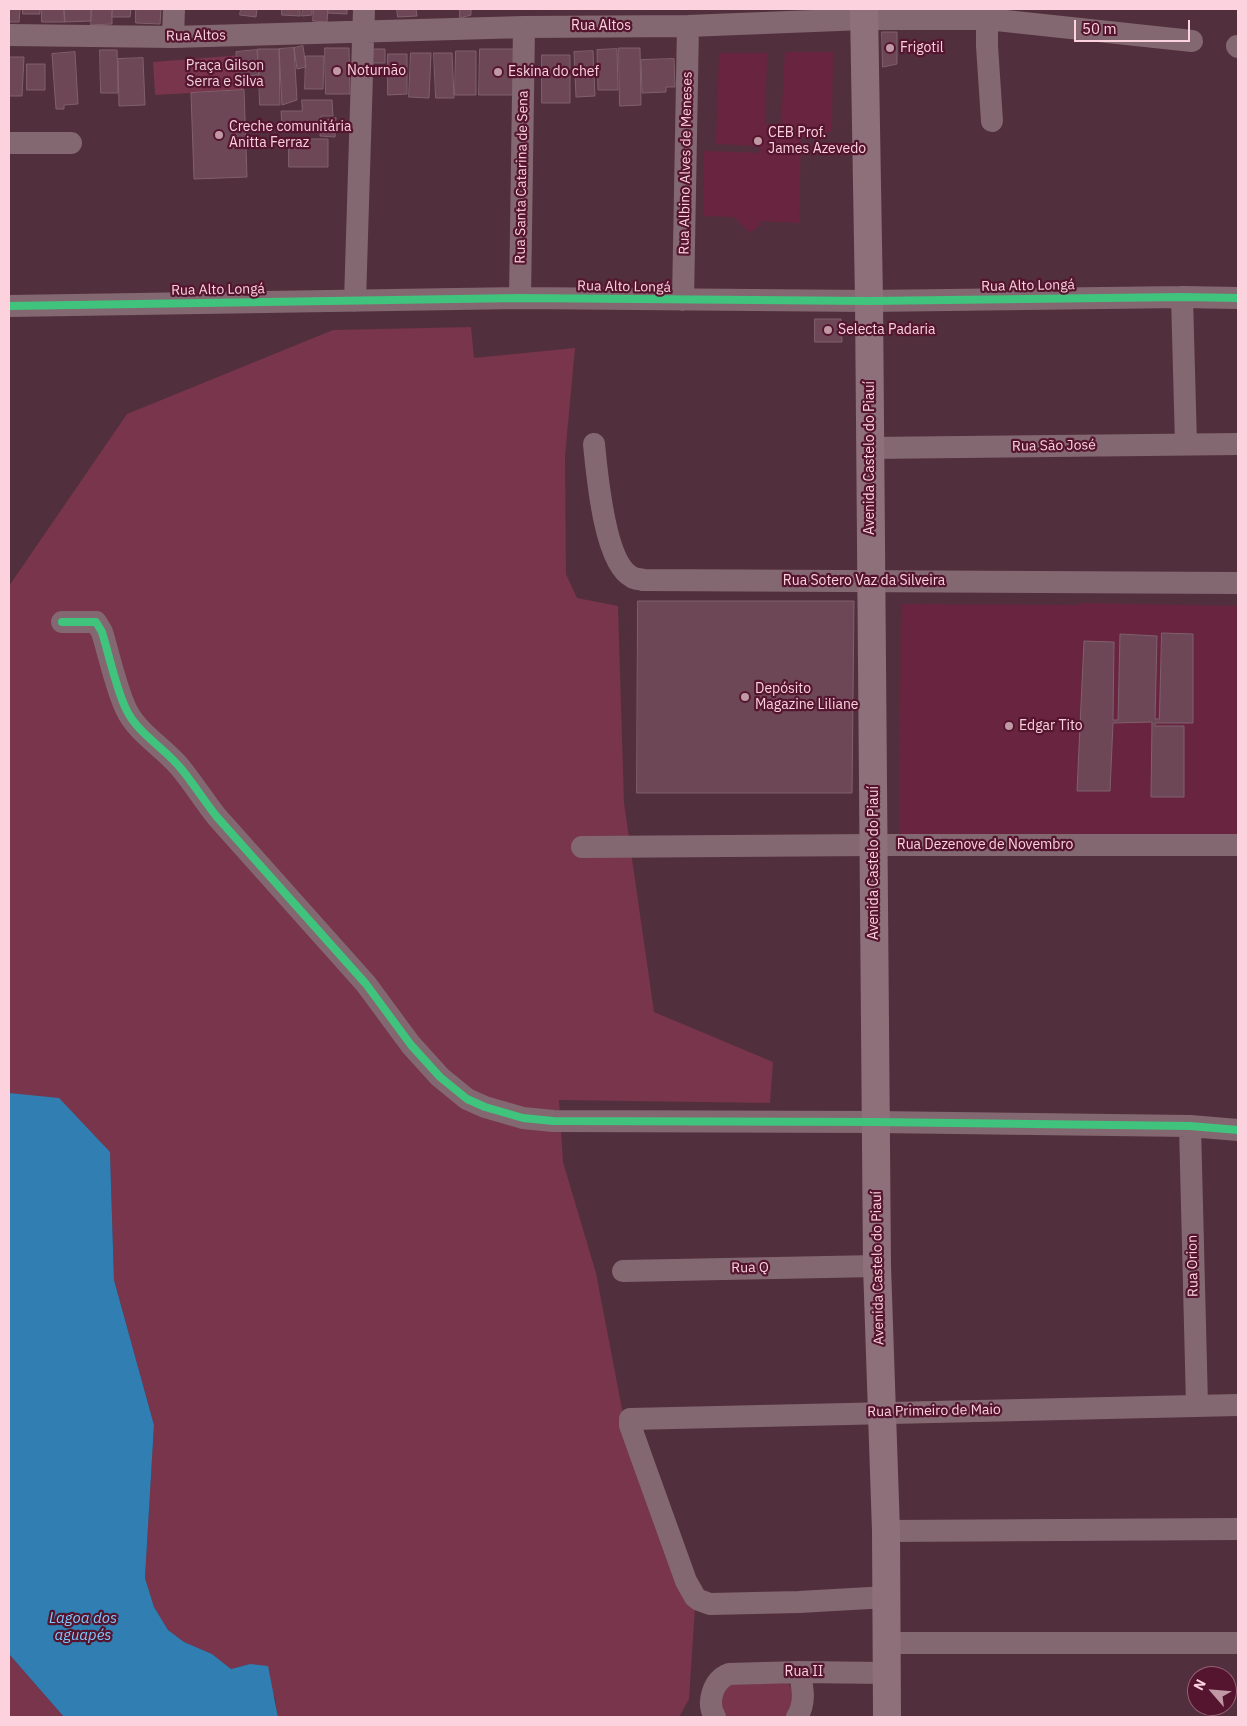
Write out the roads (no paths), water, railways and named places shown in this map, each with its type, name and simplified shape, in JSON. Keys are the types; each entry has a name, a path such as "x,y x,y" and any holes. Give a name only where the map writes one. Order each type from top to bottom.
{"main road":[{"name":"Avenida Castelo do Piauí","path":"864,14 869,301 875,1122 877,1266 886,1531 887,1717"}],"street":[{"path":"173,37 174,9"},
{"path":"355,301 364,9"},
{"name":"Rua Altos","path":"9,35 173,37 524,27 688,26 864,14 987,14 1192,41"},
{"path":"987,14 992,121"},
{"name":"Rua Albino Alves de Meneses","path":"683,300 688,26"},
{"name":"Rua Santa Catarina de Sena","path":"520,298 524,27"},
{"path":"9,143 71,143"},
{"path":"1182,297 1186,444"},
{"name":"Rua Alto Longá","path":"9,306 520,298 869,301 1238,298"},
{"name":"Rua Sotero Vaz da Silveira","path":"594,444 598,485 606,529 614,553 623,569 632,578 643,580 1238,583"},
{"name":"Rua São José","path":"870,448 1238,444"},
{"path":"62,622 96,622 102,632 126,708 144,735 184,771 200,796 217,817 366,984 430,1067 467,1099 485,1107 512,1116 553,1121 875,1122 1190,1126 1238,1130"},
{"name":"Rua Dezenove de Novembro","path":"582,847 1238,845"},
{"name":"Rua Orion","path":"1190,1126 1197,1405"},
{"name":"Rua Q","path":"623,1271 877,1266"},
{"name":"Rua Primeiro de Maio","path":"887,1597 710,1604 699,1600 695,1597 686,1581 647,1475 630,1420 634,1418 1238,1405"},
{"path":"886,1531 1238,1529"},
{"path":"886,1643 1238,1642"},
{"path":"797,1717 802,1704 803,1693 799,1672"},
{"name":"Rua II","path":"715,1717 712,1712 712,1690 722,1676 737,1673 886,1673"}],"water":[{"name":"Lagoa dos aguapés","path":"9,1093 59,1098 110,1152 114,1280 154,1425 145,1578 154,1607 168,1630 184,1642 212,1654 231,1669 250,1664 268,1666 278,1717 64,1717 9,1654"}],"place":[{"name":"Frigotil","path":"890,48"},
{"name":"Noturnão","path":"337,71"},
{"name":"Eskina do chef","path":"498,72"},
{"name":"Creche comunitária Anitta Ferraz","path":"219,135"},
{"name":"CEB Prof. James Azevedo","path":"758,141"},
{"name":"Selecta Padaria","path":"828,330"},
{"name":"Depósito Magazine Liliane","path":"745,697"},
{"name":"Edgar Tito","path":"1009,726"}],"park label":[{"name":"Praça Gilson Serra e Silva","path":"225,74"}]}
